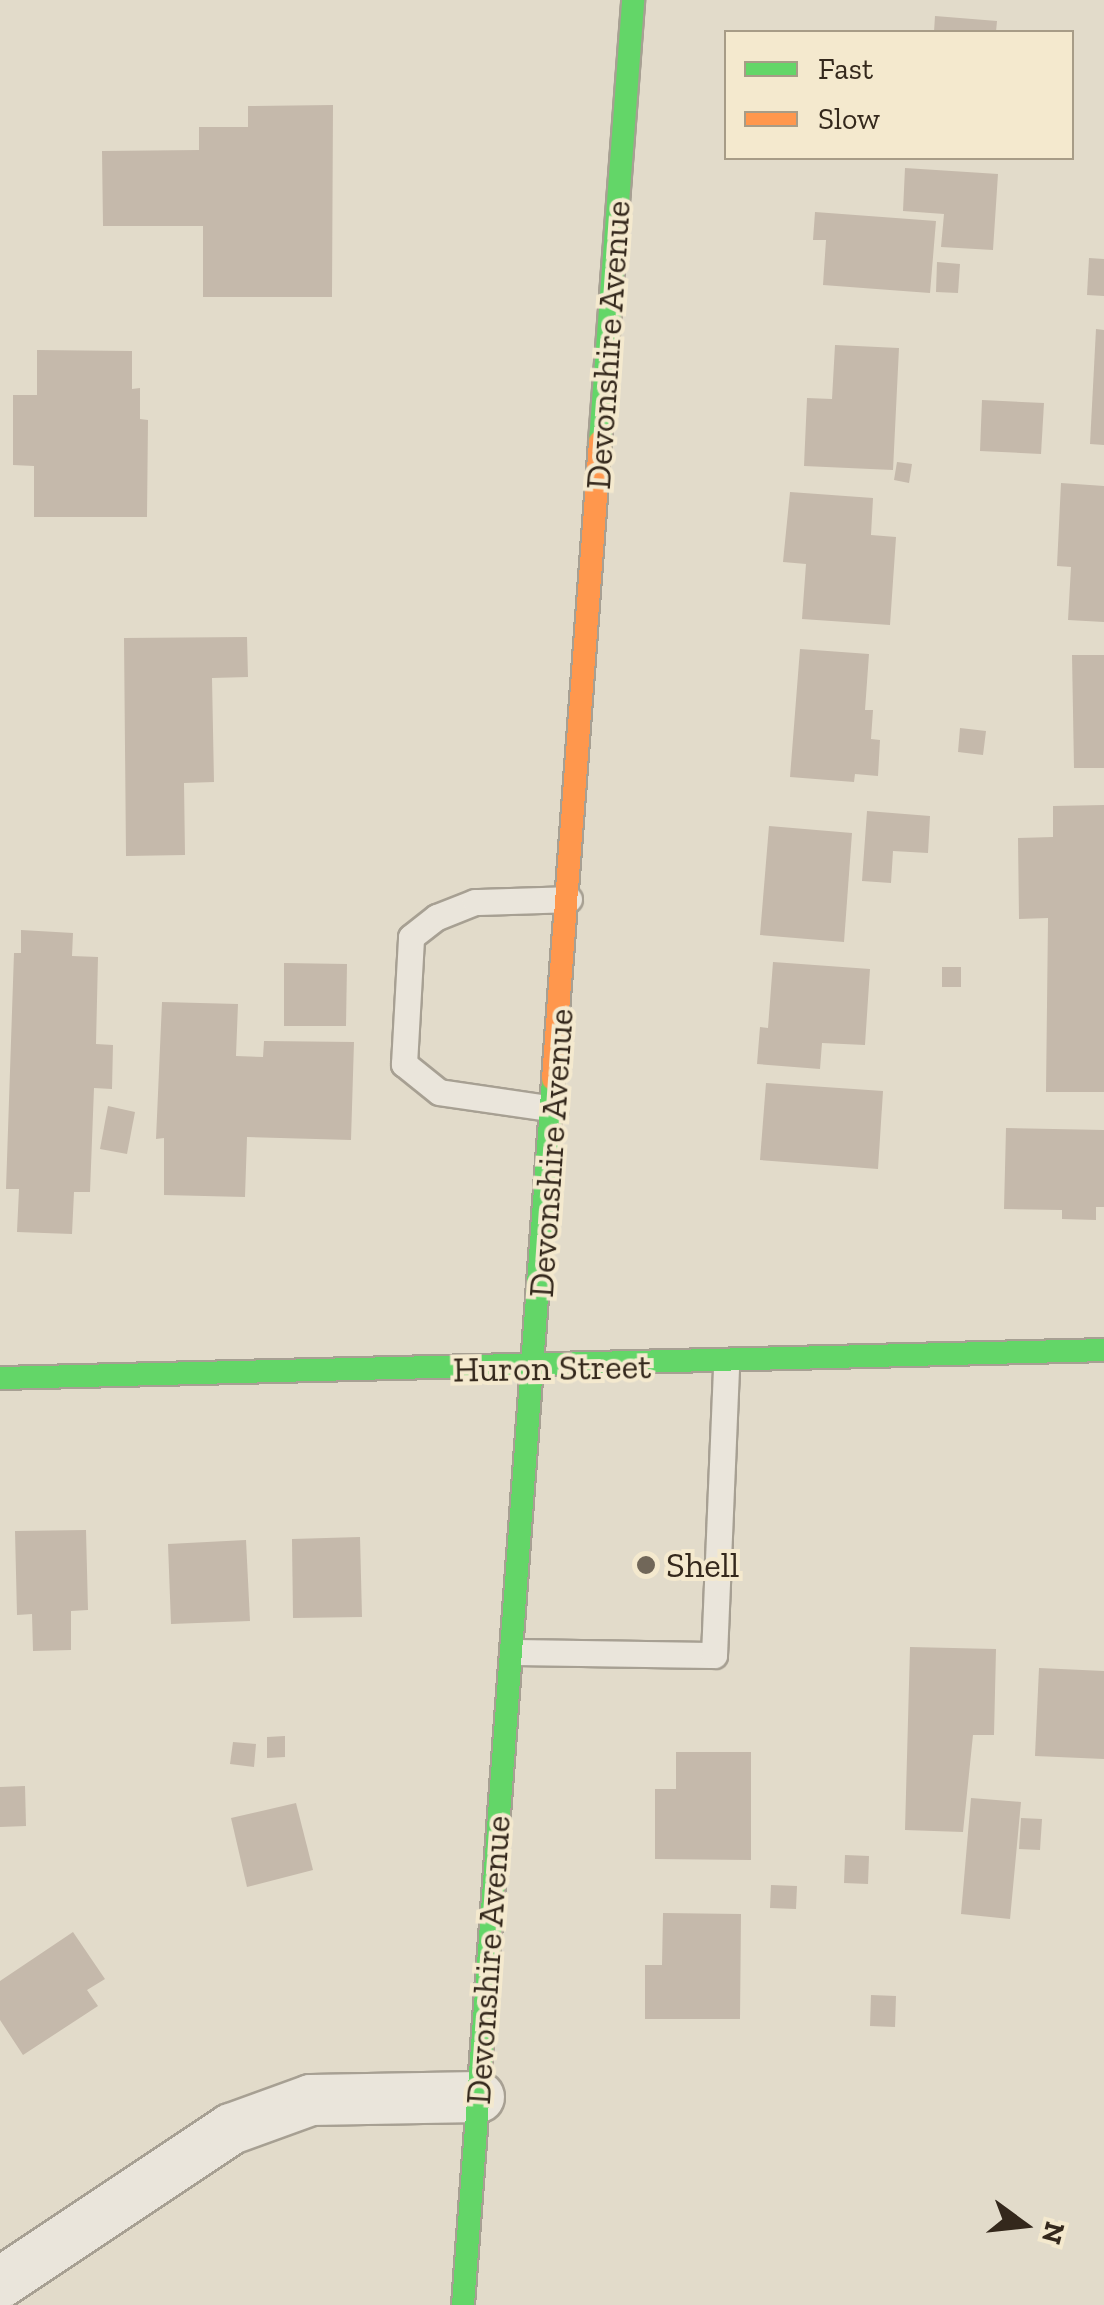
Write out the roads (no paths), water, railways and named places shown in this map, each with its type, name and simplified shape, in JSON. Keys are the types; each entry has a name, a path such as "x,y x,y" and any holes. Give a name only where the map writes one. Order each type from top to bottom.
{"main road":[{"name":"Devonshire Avenue","path":"463,2305 536,1370 633,0"},
{"name":"Huron Street","path":"0,1378 536,1370 1104,1350"}],"street":[{"path":"0,2284 231,2129 312,2100 478,2096"}],"lane":[{"path":"555,1108 439,1092 404,1064 411,937 437,916 475,902 569,899"},
{"path":"512,1652 714,1655 726,1364"}],"place":[{"name":"Shell","path":"646,1565"}]}
